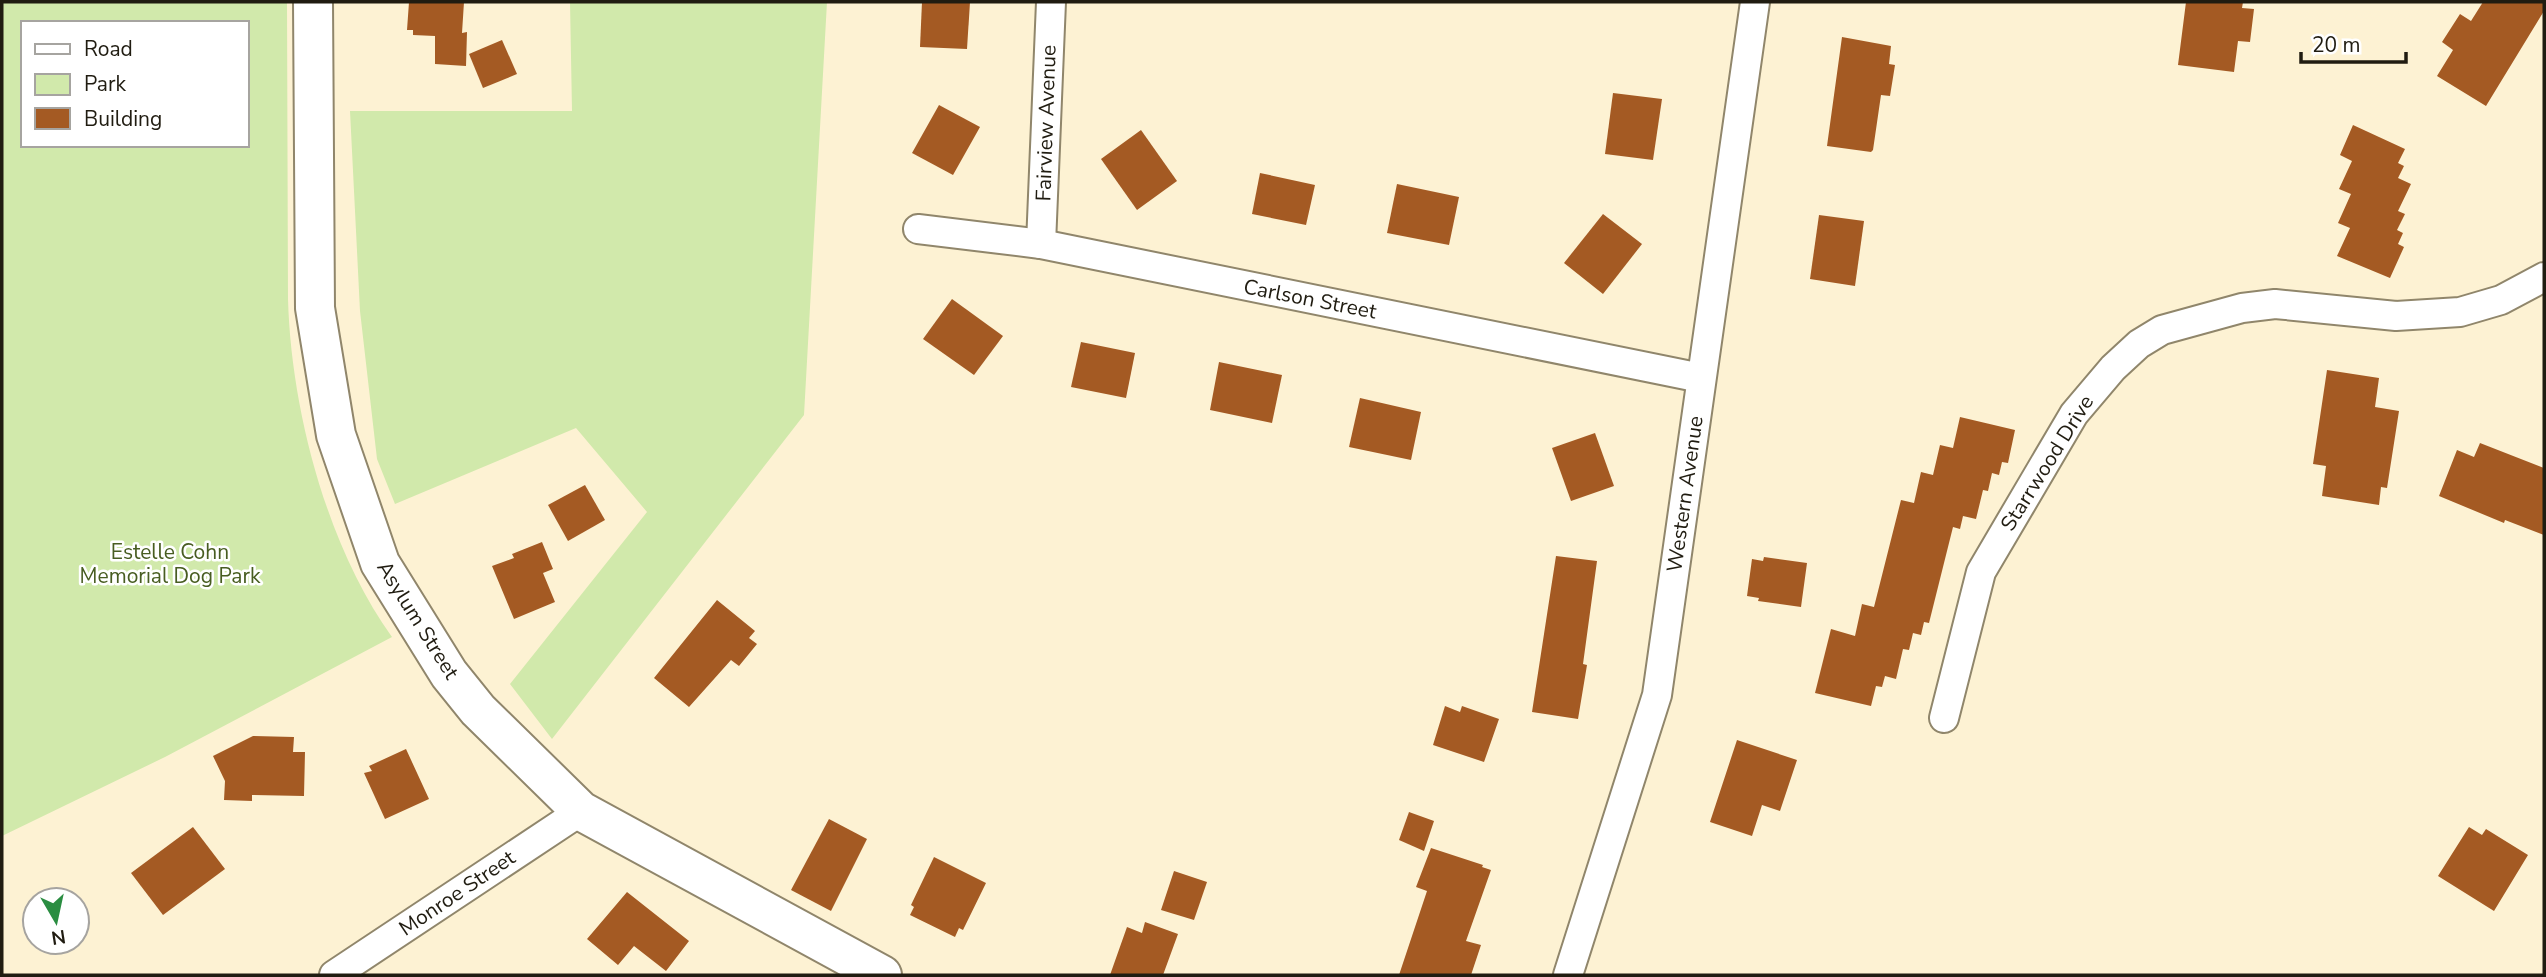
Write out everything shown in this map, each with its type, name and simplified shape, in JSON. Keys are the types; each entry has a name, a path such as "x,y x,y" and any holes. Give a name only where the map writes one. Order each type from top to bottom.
{"street":[{"name":"Asylum Street","path":"313,2 315,308 336,435 380,563 422,634 478,710 580,811 882,975"},
{"name":"Fairview Avenue","path":"1041,244 1051,2"},
{"name":"Western Avenue","path":"1568,975 1657,695 1755,2"},
{"name":"Carlson Street","path":"918,229 1041,244 1701,379"},
{"name":"Starrwood Drive","path":"1944,718 1980,572 2074,414 2113,368 2138,344 2162,330 2242,308 2275,304 2396,316 2460,312 2501,300 2544,277"},
{"name":"Monroe Street","path":"334,975 580,811"}],"green space":[{"name":"Estelle Cohn Memorial Dog Park","path":"2,2 287,2 288,299 296,386 305,431 331,520 369,601 392,637 165,757 2,836"},
{"path":"570,2 827,2 804,415 552,739 510,684 647,512 576,428 395,504 377,459 360,311 350,111 572,111"}],"building":[{"path":"409,2 464,2 462,33 467,32 466,66 435,64 435,36 413,35 413,30 407,30"},
{"path":"922,2 970,2 967,49 920,47"},
{"path":"2186,2 2243,2 2242,8 2254,9 2250,42 2238,41 2234,72 2178,65"},
{"path":"2483,2 2544,2 2544,11 2486,106 2437,76 2453,50 2442,42 2460,14 2471,21"},
{"path":"1842,37 1891,46 1889,64 1895,65 1890,96 1881,95 1871,152 1827,146"},
{"path":"502,40 517,74 483,88 469,54"},
{"path":"1613,93 1662,99 1653,160 1605,154"},
{"path":"939,105 980,127 953,175 912,153"},
{"path":"2353,125 2405,149 2398,163 2404,166 2398,178 2411,184 2398,211 2405,214 2397,230 2403,233 2398,244 2404,247 2390,278 2337,256 2350,228 2338,223 2351,194 2339,189 2352,161 2340,155"},
{"path":"1141,130 1177,181 1137,210 1101,159"},
{"path":"1260,173 1315,185 1306,225 1252,214"},
{"path":"1397,184 1459,197 1449,245 1387,233"},
{"path":"1603,214 1642,244 1603,294 1564,263"},
{"path":"1819,215 1864,221 1855,286 1810,279"},
{"path":"952,299 1003,336 974,375 923,339"},
{"path":"1081,342 1135,353 1126,398 1071,387"},
{"path":"1219,362 1282,375 1272,423 1210,410"},
{"path":"2327,370 2379,378 2375,407 2399,411 2387,488 2381,487 2379,505 2322,496 2326,466 2313,464"},
{"path":"1360,398 1421,412 1411,460 1349,447"},
{"path":"1960,417 2015,430 2008,463 2002,462 1999,475 1992,473 1988,491 1983,490 1976,519 1963,516 1960,529 1953,527 1929,623 1924,622 1921,635 1913,633 1909,650 1903,649 1896,679 1885,676 1882,687 1876,686 1871,706 1815,693 1831,629 1855,636 1862,604 1874,607 1901,500 1914,503 1921,472 1933,475 1940,445 1953,448"},
{"path":"1595,433 1614,486 1571,501 1552,448"},
{"path":"2480,443 2544,468 2544,535 2505,520 2504,523 2439,496 2457,450 2474,457"},
{"path":"585,485 605,520 568,541 548,505"},
{"path":"542,542 553,569 543,573 555,602 514,619 492,566 514,558 512,554"},
{"path":"1556,556 1597,561 1583,664 1587,665 1578,719 1532,712"},
{"path":"1764,557 1807,563 1801,607 1758,601 1759,598 1747,596 1752,559 1763,561"},
{"path":"717,600 755,631 749,638 757,644 739,666 731,660 689,707 654,678"},
{"path":"1445,706 1460,712 1462,706 1499,719 1484,762 1433,745"},
{"path":"253,736 294,737 293,752 305,752 304,796 252,795 252,801 224,800 225,781 213,756"},
{"path":"1737,740 1797,760 1780,811 1762,805 1752,836 1710,822"},
{"path":"406,749 429,799 385,819 364,773 372,771 369,766"},
{"path":"1409,812 1434,821 1424,851 1399,840"},
{"path":"829,819 867,839 831,911 791,890"},
{"path":"193,827 225,869 163,915 131,873"},
{"path":"2469,827 2482,835 2486,829 2528,855 2494,911 2438,876"},
{"path":"1431,848 1491,870 1466,941 1481,945 1471,975 1399,975 1427,891 1416,887"},
{"path":"934,857 986,883 963,930 959,928 955,937 910,915 914,907 911,905"},
{"path":"1174,871 1207,882 1194,920 1161,910"},
{"path":"627,892 689,941 666,971 634,946 618,965 587,939"},
{"path":"1145,922 1178,934 1163,975 1110,975 1127,927 1142,933"}]}
